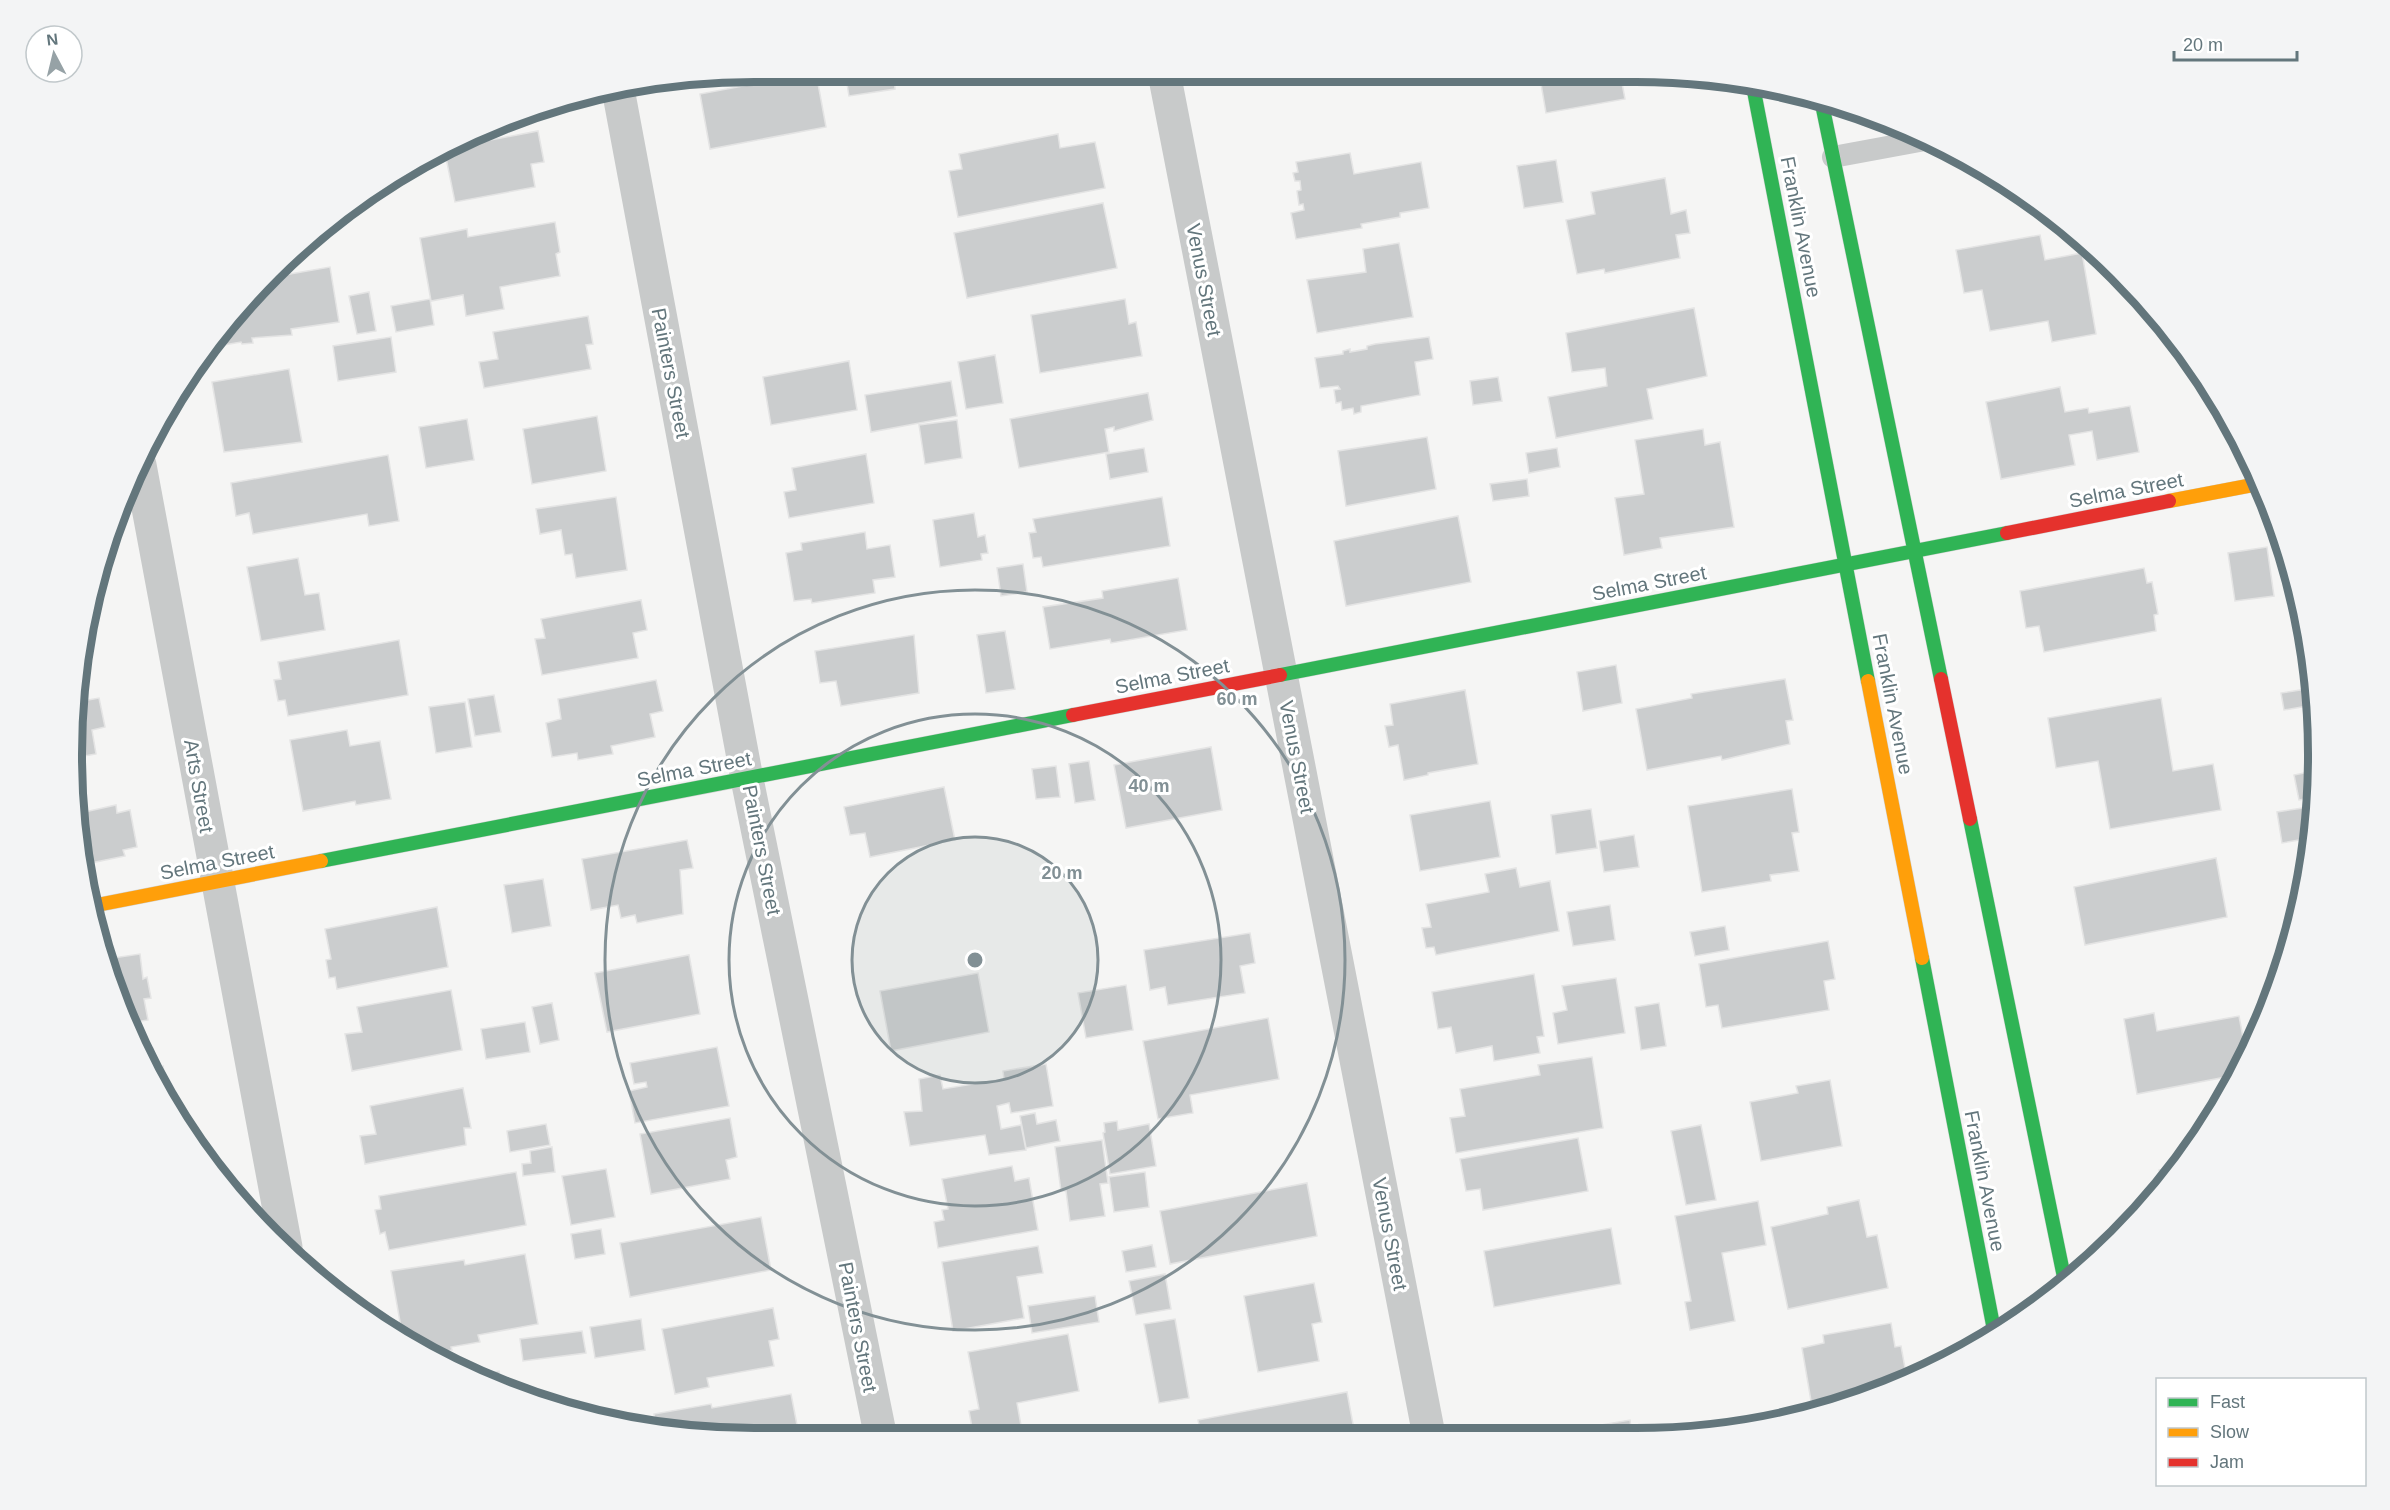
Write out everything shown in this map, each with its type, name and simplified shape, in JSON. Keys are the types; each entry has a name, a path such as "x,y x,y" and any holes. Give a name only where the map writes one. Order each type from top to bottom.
{"street":[{"name":"Venus Street","path":"1166,82 1427,1428"},
{"name":"Franklin Avenue","path":"1754,93 1993,1324"},
{"name":"Painters Street","path":"619,96 747,778 879,1428"},
{"path":"1823,109 2063,1273"},
{"name":"Arts Street","path":"143,479 284,1235"},
{"name":"Selma Street","path":"99,905 2250,485"}],"lane":[{"path":"1833,157 1911,143"}],"building":[{"path":"764,82 818,82 826,127 710,149 700,94"},
{"path":"847,82 894,82 895,89 849,96"},
{"path":"1541,82 1622,82 1625,99 1546,113"},
{"path":"538,131 544,162 531,164 535,187 455,202 446,158 480,142"},
{"path":"1058,134 1060,148 1095,142 1105,188 958,217 949,171 962,169 959,154"},
{"path":"1350,153 1354,174 1421,162 1429,208 1400,213 1400,217 1361,224 1362,228 1296,239 1291,213 1304,210 1303,204 1299,205 1297,191 1301,190 1300,181 1295,181 1293,173 1298,172 1296,162"},
{"path":"1556,160 1563,202 1524,208 1517,166"},
{"path":"1665,178 1671,214 1686,210 1690,233 1676,235 1680,258 1605,273 1604,269 1577,274 1566,220 1595,214 1591,192"},
{"path":"1103,203 1117,268 967,298 954,233"},
{"path":"555,222 560,252 556,254 560,276 500,287 504,309 466,316 463,295 431,301 420,238 467,229 468,237"},
{"path":"2040,235 2045,260 2082,253 2096,334 2052,342 2048,321 1990,331 1982,290 1964,293 1956,250"},
{"path":"1399,243 1413,317 1317,333 1307,280 1366,272 1363,249"},
{"path":"330,267 339,322 291,329 292,335 252,338 253,343 242,344 241,342 222,345 249,312 283,275"},
{"path":"369,292 376,331 357,334 349,296"},
{"path":"430,299 434,325 396,332 391,306"},
{"path":"1125,299 1129,324 1136,322 1142,356 1040,373 1031,315"},
{"path":"1694,308 1707,376 1647,389 1653,419 1556,438 1548,397 1607,386 1605,368 1572,372 1566,333"},
{"path":"588,316 593,344 586,345 591,369 484,388 479,362 498,359 493,332"},
{"path":"391,337 396,372 338,381 333,346"},
{"path":"1429,337 1433,359 1415,362 1420,395 1361,406 1361,412 1354,414 1353,408 1342,410 1341,402 1336,403 1334,390 1340,389 1338,386 1320,388 1315,358 1343,354 1343,351 1350,349 1350,352 1367,349 1367,346 1375,344"},
{"path":"995,355 1003,403 966,409 958,362"},
{"path":"849,361 857,410 771,425 763,377"},
{"path":"289,369 302,442 224,452 212,382"},
{"path":"1498,377 1502,401 1473,405 1470,381"},
{"path":"951,381 957,416 871,432 865,395"},
{"path":"2060,387 2065,412 2088,408 2089,413 2130,406 2139,452 2097,460 2092,431 2069,435 2075,465 2001,479 1986,402"},
{"path":"1148,393 1153,420 1114,431 1114,427 1105,429 1109,452 1019,468 1010,419"},
{"path":"597,416 606,471 532,484 523,429"},
{"path":"467,419 474,460 426,468 419,427"},
{"path":"957,420 962,458 925,464 919,425"},
{"path":"1703,429 1705,445 1720,442 1734,527 1660,538 1662,548 1624,555 1615,498 1644,494 1635,440"},
{"path":"1427,437 1436,489 1346,506 1338,451"},
{"path":"1144,448 1148,472 1110,479 1106,454"},
{"path":"1557,448 1560,467 1529,473 1526,453"},
{"path":"866,454 874,503 789,518 784,492 796,490 792,468"},
{"path":"388,455 399,521 369,526 367,514 253,534 249,513 236,516 231,483"},
{"path":"1527,479 1529,496 1493,501 1490,484"},
{"path":"616,497 627,570 576,578 572,554 565,555 561,530 540,534 536,509"},
{"path":"1162,497 1170,546 1043,567 1041,557 1033,558 1029,533 1036,532 1033,519"},
{"path":"974,513 978,537 985,535 988,553 981,554 982,560 940,567 933,520"},
{"path":"1458,516 1471,582 1346,606 1334,541"},
{"path":"865,532 867,549 890,545 895,577 873,580 875,593 812,603 811,599 794,601 786,553 802,550 801,543"},
{"path":"2267,547 2274,596 2235,601 2228,553"},
{"path":"298,558 305,595 319,593 325,630 261,641 247,567"},
{"path":"1023,564 1027,592 1001,596 997,568"},
{"path":"2144,568 2147,583 2152,582 2158,614 2154,615 2156,631 2044,652 2039,626 2026,628 2020,591"},
{"path":"1178,578 1187,630 1111,643 1110,639 1050,649 1043,607 1103,598 1102,591"},
{"path":"641,600 647,630 633,633 638,658 542,675 535,639 545,638 541,619"},
{"path":"1005,631 1015,689 986,693 977,635"},
{"path":"914,635 919,693 841,706 836,681 820,683 815,651"},
{"path":"399,640 408,695 288,716 285,700 278,701 274,680 281,679 278,662"},
{"path":"1616,665 1622,703 1583,711 1577,672"},
{"path":"1785,679 1793,720 1786,721 1790,744 1722,760 1721,756 1647,770 1636,709 1692,698 1691,694"},
{"path":"656,680 663,711 650,714 655,737 611,746 613,754 578,760 577,753 552,757 546,723 561,719 558,699"},
{"path":"2304,689 2306,706 2284,710 2281,693"},
{"path":"1465,690 1478,764 1404,780 1398,745 1389,747 1385,726 1393,725 1390,704"},
{"path":"494,695 501,732 475,736 468,699"},
{"path":"99,698 105,727 92,730 96,754 82,756 84,711 85,701"},
{"path":"2161,698 2173,771 2213,764 2221,810 2110,829 2098,761 2056,768 2048,718"},
{"path":"465,702 472,747 436,753 429,707"},
{"path":"347,730 350,746 380,741 391,799 356,805 355,801 303,811 290,740"},
{"path":"1211,747 1222,810 1126,828 1114,765"},
{"path":"1089,761 1095,800 1075,803 1069,764"},
{"path":"1056,766 1060,797 1036,799 1032,769"},
{"path":"2307,772 2306,799 2299,800 2294,775"},
{"path":"944,787 955,840 870,857 865,833 850,835 844,807"},
{"path":"1792,789 1799,832 1792,833 1799,871 1770,875 1771,881 1702,892 1688,806"},
{"path":"1490,801 1500,857 1420,871 1410,815"},
{"path":"116,805 117,813 130,810 137,847 123,850 125,856 91,863 85,812"},
{"path":"2305,808 2302,839 2282,843 2277,812"},
{"path":"1591,809 1597,848 1556,854 1551,815"},
{"path":"1634,835 1639,867 1604,872 1599,841"},
{"path":"687,840 693,868 680,870 683,914 637,923 635,915 621,918 618,905 591,910 582,859"},
{"path":"2216,858 2227,917 2085,945 2074,887"},
{"path":"1516,868 1520,887 1550,881 1559,931 1436,955 1434,947 1426,948 1422,928 1431,927 1426,904 1489,892 1485,874"},
{"path":"543,879 551,926 512,933 504,885"},
{"path":"1610,905 1615,940 1573,946 1567,912"},
{"path":"437,907 448,967 337,989 335,977 329,978 326,960 331,959 325,929"},
{"path":"1725,926 1729,950 1695,956 1690,932"},
{"path":"1250,933 1255,963 1240,966 1245,993 1168,1005 1165,987 1150,990 1144,950"},
{"path":"1828,941 1835,979 1824,981 1829,1010 1722,1028 1718,1005 1706,1007 1699,964"},
{"path":"140,954 143,979 147,977 151,998 144,999 148,1020 138,1022 114,958"},
{"path":"689,955 700,1014 607,1032 595,973"},
{"path":"978,973 989,1032 891,1051 880,991"},
{"path":"1534,974 1544,1036 1537,1037 1540,1053 1494,1061 1492,1046 1456,1053 1451,1027 1438,1029 1432,992"},
{"path":"1616,978 1625,1033 1558,1044 1553,1013 1567,1010 1562,986"},
{"path":"1126,985 1133,1030 1086,1038 1078,993"},
{"path":"451,990 462,1050 352,1071 345,1034 362,1032 357,1007"},
{"path":"552,1003 559,1040 540,1044 532,1007"},
{"path":"1659,1003 1666,1046 1641,1050 1635,1007"},
{"path":"2154,1013 2157,1031 2239,1016 2243,1040 2224,1077 2137,1094 2124,1019"},
{"path":"1268,1018 1279,1079 1190,1095 1193,1113 1158,1119 1143,1041"},
{"path":"525,1022 530,1052 486,1059 481,1029"},
{"path":"717,1047 729,1106 635,1123 629,1091 647,1087 646,1082 634,1084 630,1063"},
{"path":"1592,1057 1603,1128 1456,1153 1450,1118 1465,1116 1460,1089 1540,1075 1538,1065"},
{"path":"1046,1064 1053,1106 1011,1113 1009,1103 997,1106 1001,1129 1021,1125 1026,1150 989,1155 985,1135 910,1146 904,1112 922,1111 919,1079 940,1075 943,1089 1004,1079 1003,1071"},
{"path":"1830,1080 1842,1146 1761,1161 1750,1102 1798,1093 1796,1086"},
{"path":"463,1088 471,1128 464,1128 466,1145 365,1164 360,1136 376,1134 370,1106"},
{"path":"1035,1113 1037,1124 1056,1120 1060,1141 1026,1148 1020,1116"},
{"path":"730,1118 737,1157 726,1160 730,1179 651,1194 640,1134"},
{"path":"1117,1121 1118,1130 1149,1124 1156,1166 1110,1174 1103,1133 1105,1132 1104,1123"},
{"path":"546,1124 550,1145 510,1152 507,1131"},
{"path":"1701,1125 1716,1200 1686,1205 1671,1131"},
{"path":"1578,1138 1588,1191 1483,1210 1480,1189 1466,1191 1460,1159"},
{"path":"1102,1140 1108,1183 1100,1184 1105,1216 1070,1221 1066,1191 1061,1191 1055,1147"},
{"path":"552,1147 555,1172 523,1176 522,1164 531,1163 530,1151"},
{"path":"1012,1166 1015,1181 1029,1178 1038,1230 938,1248 934,1222 944,1220 942,1210 948,1209 942,1179"},
{"path":"606,1169 615,1217 571,1225 562,1176"},
{"path":"516,1172 526,1225 389,1250 385,1232 380,1234 375,1210 381,1209 379,1196"},
{"path":"1145,1172 1149,1207 1114,1212 1109,1177"},
{"path":"1307,1183 1317,1236 1170,1264 1160,1211"},
{"path":"1859,1200 1867,1237 1877,1235 1888,1288 1788,1309 1771,1227 1828,1214 1827,1207"},
{"path":"1758,1201 1766,1245 1722,1253 1735,1321 1690,1330 1685,1302 1691,1301 1675,1216"},
{"path":"761,1217 771,1270 630,1297 620,1243"},
{"path":"1611,1228 1621,1284 1494,1307 1484,1251"},
{"path":"601,1229 605,1254 575,1259 571,1234"},
{"path":"1152,1245 1156,1267 1126,1272 1122,1251"},
{"path":"1038,1246 1043,1273 1017,1277 1024,1318 953,1331 942,1262"},
{"path":"525,1254 538,1324 478,1335 480,1342 451,1347 452,1350 445,1351 401,1326 391,1271 464,1260 465,1265"},
{"path":"1165,1274 1171,1309 1136,1315 1129,1281"},
{"path":"1314,1283 1322,1322 1312,1324 1319,1361 1258,1372 1244,1296"},
{"path":"1095,1296 1099,1322 1032,1333 1028,1306"},
{"path":"773,1308 779,1339 769,1341 774,1366 707,1378 709,1387 675,1394 662,1329"},
{"path":"641,1319 645,1350 595,1358 590,1327"},
{"path":"1175,1319 1189,1398 1159,1403 1144,1324"},
{"path":"1891,1323 1895,1347 1901,1346 1905,1370 1851,1392 1811,1401 1802,1348 1824,1343 1823,1335"},
{"path":"582,1331 586,1353 523,1361 520,1339"},
{"path":"1068,1334 1079,1391 1017,1403 1021,1428 972,1428 969,1411 979,1409 968,1352"},
{"path":"499,1371 500,1377 498,1376 490,1372"},
{"path":"1347,1392 1354,1428 1200,1428 1198,1420"},
{"path":"791,1394 797,1425 785,1428 711,1426 655,1420 654,1414 711,1404 712,1408"},
{"path":"1630,1420 1631,1428 1583,1428"}],"traffic: fast":[{"path":"1754,93 1868,681"},
{"path":"1823,109 1941,679"},
{"path":"1280,675 2007,533"},
{"path":"321,861 1073,715"},
{"path":"1970,819 2063,1273"},
{"path":"1922,958 1993,1324"}],"traffic: slow":[{"path":"2169,501 2250,485"},
{"path":"1868,681 1922,958"},
{"path":"99,905 321,861"}],"traffic: jam":[{"path":"2007,533 2169,501"},
{"path":"1073,715 1280,675"},
{"path":"1941,679 1970,819"}]}
